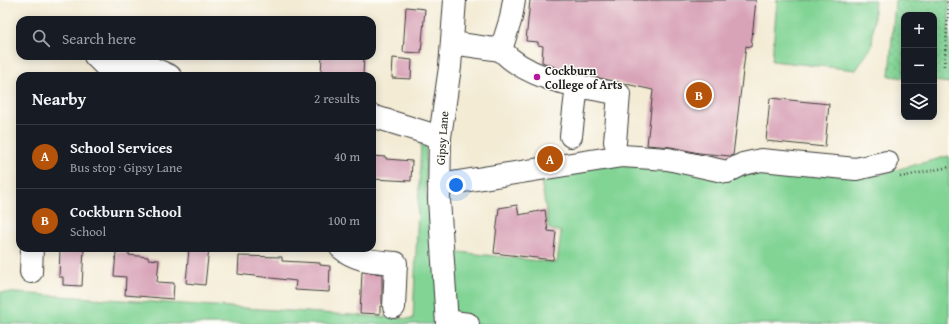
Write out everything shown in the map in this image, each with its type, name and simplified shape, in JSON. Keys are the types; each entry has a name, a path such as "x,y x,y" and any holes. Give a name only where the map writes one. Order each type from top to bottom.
{"street":[{"name":"Gipsy Lane","path":"448,324 439,185 440,137 452,42 455,0"},
{"path":"501,50 511,18 514,0"},
{"path":"452,42 501,50 512,62 527,71 550,79 619,94 615,142"},
{"path":"100,66 141,63 161,72"},
{"path":"571,136 577,85"},
{"path":"376,117 440,137"},
{"path":"439,185 622,156 668,159 727,172 743,164 761,160 856,169 887,162"},
{"path":"31,272 32,252"},
{"path":"346,252 366,260 396,263 394,307"},
{"path":"448,324 454,322 468,324"},
{"path":"436,324 444,324"}],"path":[{"path":"944,66 949,5 946,0"}],"green space":[{"path":"777,0 875,0 872,46 856,70 772,61"},
{"path":"895,0 949,0 949,83 937,81 937,12 901,12 901,78 889,76"},
{"path":"421,142 425,145 426,149 426,192 431,220 450,251 557,263 561,232 549,229 538,162 752,169 872,176 949,156 949,324 0,324 0,292 413,319"}],"building":[{"path":"530,0 756,0 751,47 746,46 733,155 699,153 671,147 647,145 653,90 563,70 542,62 543,46 538,45 538,42 526,41"},
{"path":"406,7 425,9 421,53 403,52"},
{"path":"393,58 412,60 411,79 392,78"},
{"path":"322,60 364,60 363,72 321,72"},
{"path":"770,98 829,104 825,147 766,141"},
{"path":"376,156 386,157 386,159 412,161 411,181 376,179"},
{"path":"517,205 519,215 545,210 548,231 556,232 553,260 494,253 499,208"},
{"path":"60,252 84,252 82,286 63,285 63,277 59,277"},
{"path":"116,252 129,252 129,255 159,260 157,282 174,283 173,299 125,295 126,277 114,276"},
{"path":"189,252 209,252 205,285 186,283"},
{"path":"239,256 282,257 282,261 320,263 320,265 330,266 329,292 295,290 296,281 238,274"},
{"path":"362,272 382,274 382,306 380,306 380,314 360,313"}],"place":[{"name":"Cockburn College of Arts","path":"537,77"},
{"name":"Cockburn School","path":"699,95"},
{"name":"School Services","path":"550,159"}]}
